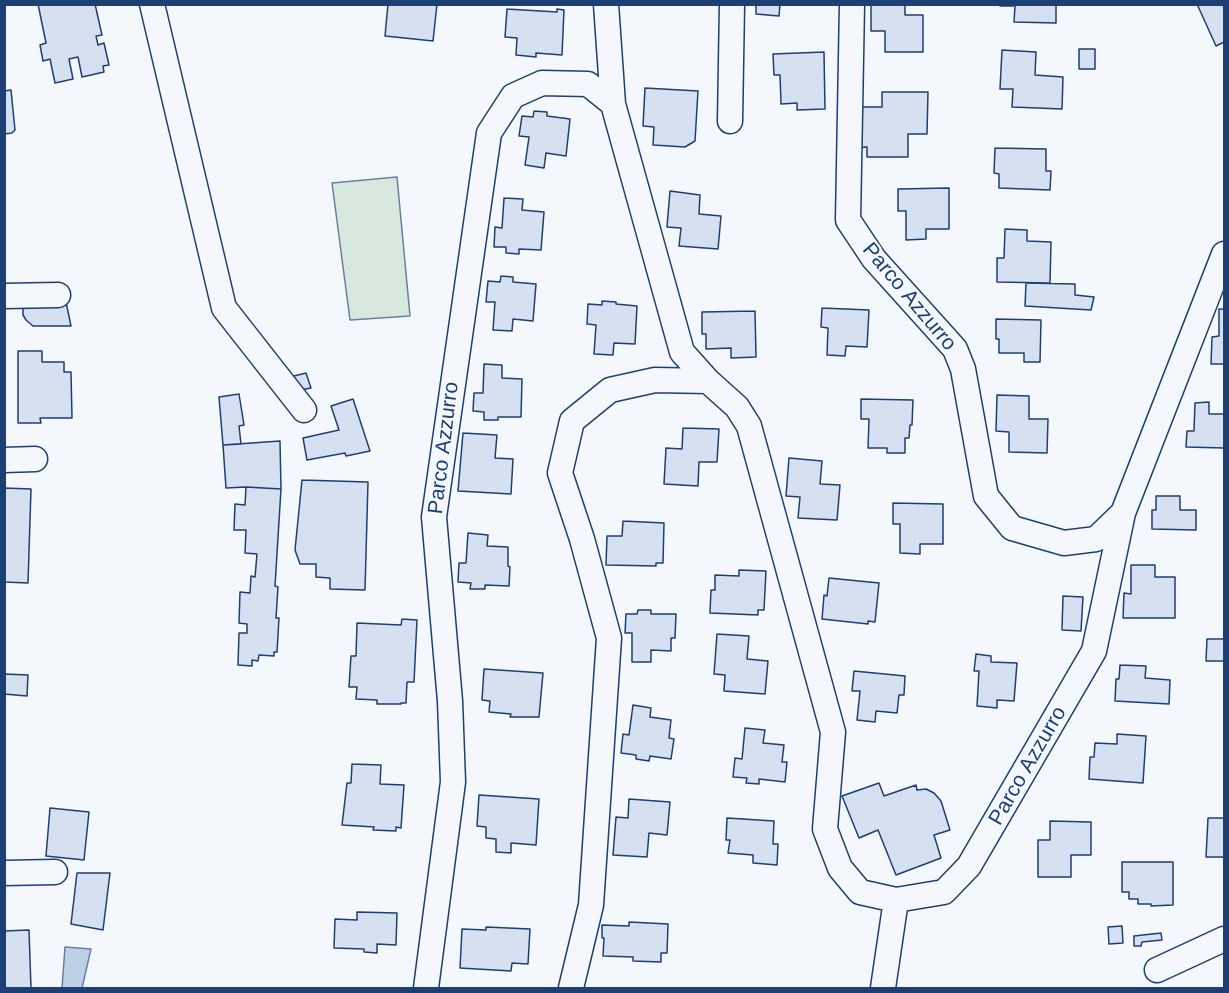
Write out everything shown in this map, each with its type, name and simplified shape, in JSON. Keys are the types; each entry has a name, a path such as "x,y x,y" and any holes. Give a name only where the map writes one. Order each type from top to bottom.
{"street":[{"path":"152,4 224,308 304,410"},
{"name":"Parco Azzurro","path":"606,4 613,104 682,352 708,381 737,407 749,426 833,732 825,829 840,868 860,892 896,900 944,892 969,866 1094,651 1123,513 1224,254"},
{"path":"730,121 732,4"},
{"name":"Parco Azzurro","path":"852,4 848,220 874,259 956,350 963,369 986,496 1012,528 1064,543 1096,539 1123,513"},
{"name":"Parco Azzurro","path":"426,988 453,782 450,701 434,517 489,133 513,96 542,83 588,84 613,104"},
{"path":"4,296 58,295"},
{"path":"571,988 591,905 609,638 582,539 560,473 572,421 610,390 655,380 708,381"},
{"path":"4,460 35,459"},
{"path":"4,873 55,872"},
{"path":"883,988 896,900"},
{"path":"1157,970 1224,939"}],"shaded area":[{"path":"397,177 410,316 350,320 332,183"}],"water":[{"path":"65,947 91,949 82,988 62,988"}],"building":[{"path":"38,4 95,4 102,35 96,36 98,45 104,43 109,65 103,66 104,72 82,77 78,57 69,59 73,79 55,83 50,59 43,61 40,45 46,43"},
{"path":"388,4 437,4 433,41 385,36"},
{"path":"756,4 780,4 779,16 756,14"},
{"path":"871,4 905,4 905,15 923,15 923,52 885,52 885,31 871,31"},
{"path":"1000,4 1056,4 1056,23 1014,22 1015,6 1000,6"},
{"path":"1197,4 1224,4 1224,42 1216,46"},
{"path":"507,9 557,12 557,9 564,10 562,55 536,53 536,57 516,55 517,38 505,37"},
{"path":"1079,49 1095,49 1095,69 1079,69"},
{"path":"1002,50 1036,52 1035,75 1063,77 1062,109 1012,107 1013,89 1000,89"},
{"path":"824,52 825,109 797,110 797,103 781,104 780,75 774,75 773,54"},
{"path":"645,88 698,91 695,141 685,147 653,145 654,127 643,126"},
{"path":"11,90 15,130 4,134 4,91"},
{"path":"882,92 928,92 927,134 908,134 908,157 867,157 867,147 857,148 857,107 882,107"},
{"path":"534,111 547,112 547,116 570,119 566,156 546,153 544,168 525,165 529,137 519,136 522,116 533,117"},
{"path":"995,148 1046,149 1046,171 1051,171 1050,190 999,188 999,174 994,173"},
{"path":"949,188 949,229 926,229 926,239 906,240 906,211 898,211 898,189"},
{"path":"670,191 700,195 699,214 721,216 718,249 679,246 681,228 667,227"},
{"path":"504,198 523,199 522,210 544,212 541,250 519,249 519,254 506,253 506,247 494,247 495,227 502,228"},
{"path":"1005,229 1027,230 1027,241 1051,242 1050,283 997,282 997,258 1004,258"},
{"path":"501,276 513,277 513,282 536,284 533,321 513,319 512,331 493,330 495,302 486,302 488,281 500,282"},
{"path":"1026,283 1075,284 1075,295 1094,297 1091,310 1025,306"},
{"path":"23,301 66,302 71,326 33,326 23,315"},
{"path":"602,301 637,306 635,344 614,343 613,355 594,354 596,325 587,324 588,304 602,305"},
{"path":"822,308 869,310 867,347 846,346 845,356 827,355 828,328 821,327"},
{"path":"1219,309 1224,309 1224,364 1211,364 1212,337 1219,336"},
{"path":"755,311 756,357 731,358 731,348 706,349 706,334 702,334 702,312"},
{"path":"996,319 1041,320 1040,362 1024,362 1024,353 999,353"},
{"path":"18,351 42,351 42,362 64,362 64,372 71,372 72,418 40,418 41,423 18,423"},
{"path":"484,364 502,365 502,378 522,379 521,417 498,417 498,420 484,420 484,412 473,411 474,393 483,393"},
{"path":"306,373 311,388 295,391 286,378"},
{"path":"239,394 244,425 239,426 241,444 223,445 219,397"},
{"path":"997,395 1029,396 1029,419 1048,419 1047,453 1009,452 1009,432 996,431"},
{"path":"353,399 370,451 307,460 303,438 339,430 331,406"},
{"path":"861,399 913,400 912,425 910,425 909,438 905,438 905,453 887,453 887,448 868,448 869,419 861,419"},
{"path":"1209,402 1209,414 1224,414 1224,448 1186,447 1187,431 1194,431 1195,403"},
{"path":"683,428 719,429 717,462 699,462 698,486 664,484 666,448 682,449"},
{"path":"463,433 497,435 495,458 513,459 511,494 458,491"},
{"path":"280,441 281,489 226,488 223,445"},
{"path":"789,458 822,461 820,484 840,485 837,520 798,518 800,497 786,496"},
{"path":"302,480 368,482 365,590 330,589 330,578 316,577 316,564 300,564 295,550"},
{"path":"246,487 281,489 275,586 278,587 276,618 279,618 277,652 274,652 274,656 259,655 258,661 252,660 252,666 238,665 239,633 247,633 247,624 239,623 240,592 250,593 251,576 255,577 257,554 245,553 246,530 234,530 235,504 245,505"},
{"path":"4,488 31,489 28,583 4,582"},
{"path":"1156,496 1180,496 1180,510 1196,510 1196,530 1152,529 1152,510 1156,510"},
{"path":"893,503 943,504 943,544 920,544 920,554 900,553 900,524 893,524"},
{"path":"623,521 664,523 663,563 656,563 656,566 606,565 607,536 622,536"},
{"path":"468,533 488,535 487,546 508,547 509,586 485,585 485,589 470,589 471,583 458,582 459,563 466,563"},
{"path":"1131,565 1155,565 1155,577 1175,577 1175,618 1123,618 1124,593 1131,594"},
{"path":"739,570 766,571 764,610 758,610 758,615 710,613 711,590 715,590 715,575 739,576"},
{"path":"829,578 879,583 875,622 868,621 868,624 822,619 824,595 827,596"},
{"path":"1063,596 1083,597 1081,631 1062,630"},
{"path":"638,610 651,610 651,614 676,614 675,638 671,638 671,651 651,650 651,662 632,662 632,633 625,633 626,614 637,614"},
{"path":"402,619 417,620 414,682 407,682 406,703 377,704 377,700 356,699 357,687 349,687 351,656 356,656 357,623 401,625"},
{"path":"717,634 749,636 747,659 768,661 765,694 724,691 725,675 714,674"},
{"path":"1207,639 1224,639 1224,661 1206,661"},
{"path":"976,654 991,656 991,662 1017,663 1014,701 997,700 997,708 977,706 979,671 974,671"},
{"path":"1120,665 1146,666 1145,678 1170,680 1169,704 1115,701 1116,679 1119,679"},
{"path":"484,669 543,673 539,717 510,717 511,714 489,712 490,701 482,700"},
{"path":"854,671 905,676 904,695 899,695 897,713 876,711 875,722 857,720 860,691 852,691"},
{"path":"4,674 28,675 27,696 4,694"},
{"path":"633,705 651,708 650,717 671,720 669,738 674,739 671,759 650,756 649,761 636,759 636,755 621,753 623,734 629,735"},
{"path":"745,728 765,730 763,743 784,745 782,762 787,762 785,782 759,779 759,784 746,783 747,778 733,777 735,758 742,759"},
{"path":"1117,734 1146,736 1143,783 1089,779 1090,757 1094,757 1095,743 1117,744"},
{"path":"352,764 381,765 380,784 404,785 401,828 396,827 396,831 373,830 374,827 342,825 347,783 351,783"},
{"path":"879,783 884,796 916,785 917,790 926,789 934,793 941,801 950,830 934,835 941,858 896,875 878,830 859,838 842,796"},
{"path":"479,795 539,799 536,845 511,843 511,853 496,852 496,839 486,838 486,827 477,826"},
{"path":"629,799 670,802 667,835 649,833 647,857 613,855 616,817 628,818"},
{"path":"50,808 89,812 84,860 46,856"},
{"path":"727,818 774,821 773,844 778,844 777,865 753,863 753,855 728,853 730,840 726,840"},
{"path":"1208,818 1224,818 1224,857 1206,857"},
{"path":"1050,821 1091,822 1091,855 1071,855 1071,877 1038,877 1038,840 1050,840"},
{"path":"1122,862 1173,862 1173,905 1151,906 1151,904 1138,904 1138,899 1129,899 1129,892 1122,892"},
{"path":"77,873 110,873 103,930 71,924"},
{"path":"357,912 397,913 396,945 377,944 377,953 364,952 364,949 334,948 335,919 357,920"},
{"path":"629,922 668,924 667,953 661,953 661,962 633,961 633,957 603,956 602,925 629,926"},
{"path":"1122,926 1123,943 1109,944 1108,927"},
{"path":"486,927 530,929 528,964 512,963 511,971 460,968 462,929 486,930"},
{"path":"29,930 31,988 4,988 4,931"},
{"path":"1161,933 1162,940 1142,942 1141,946 1134,946 1134,936"}]}
